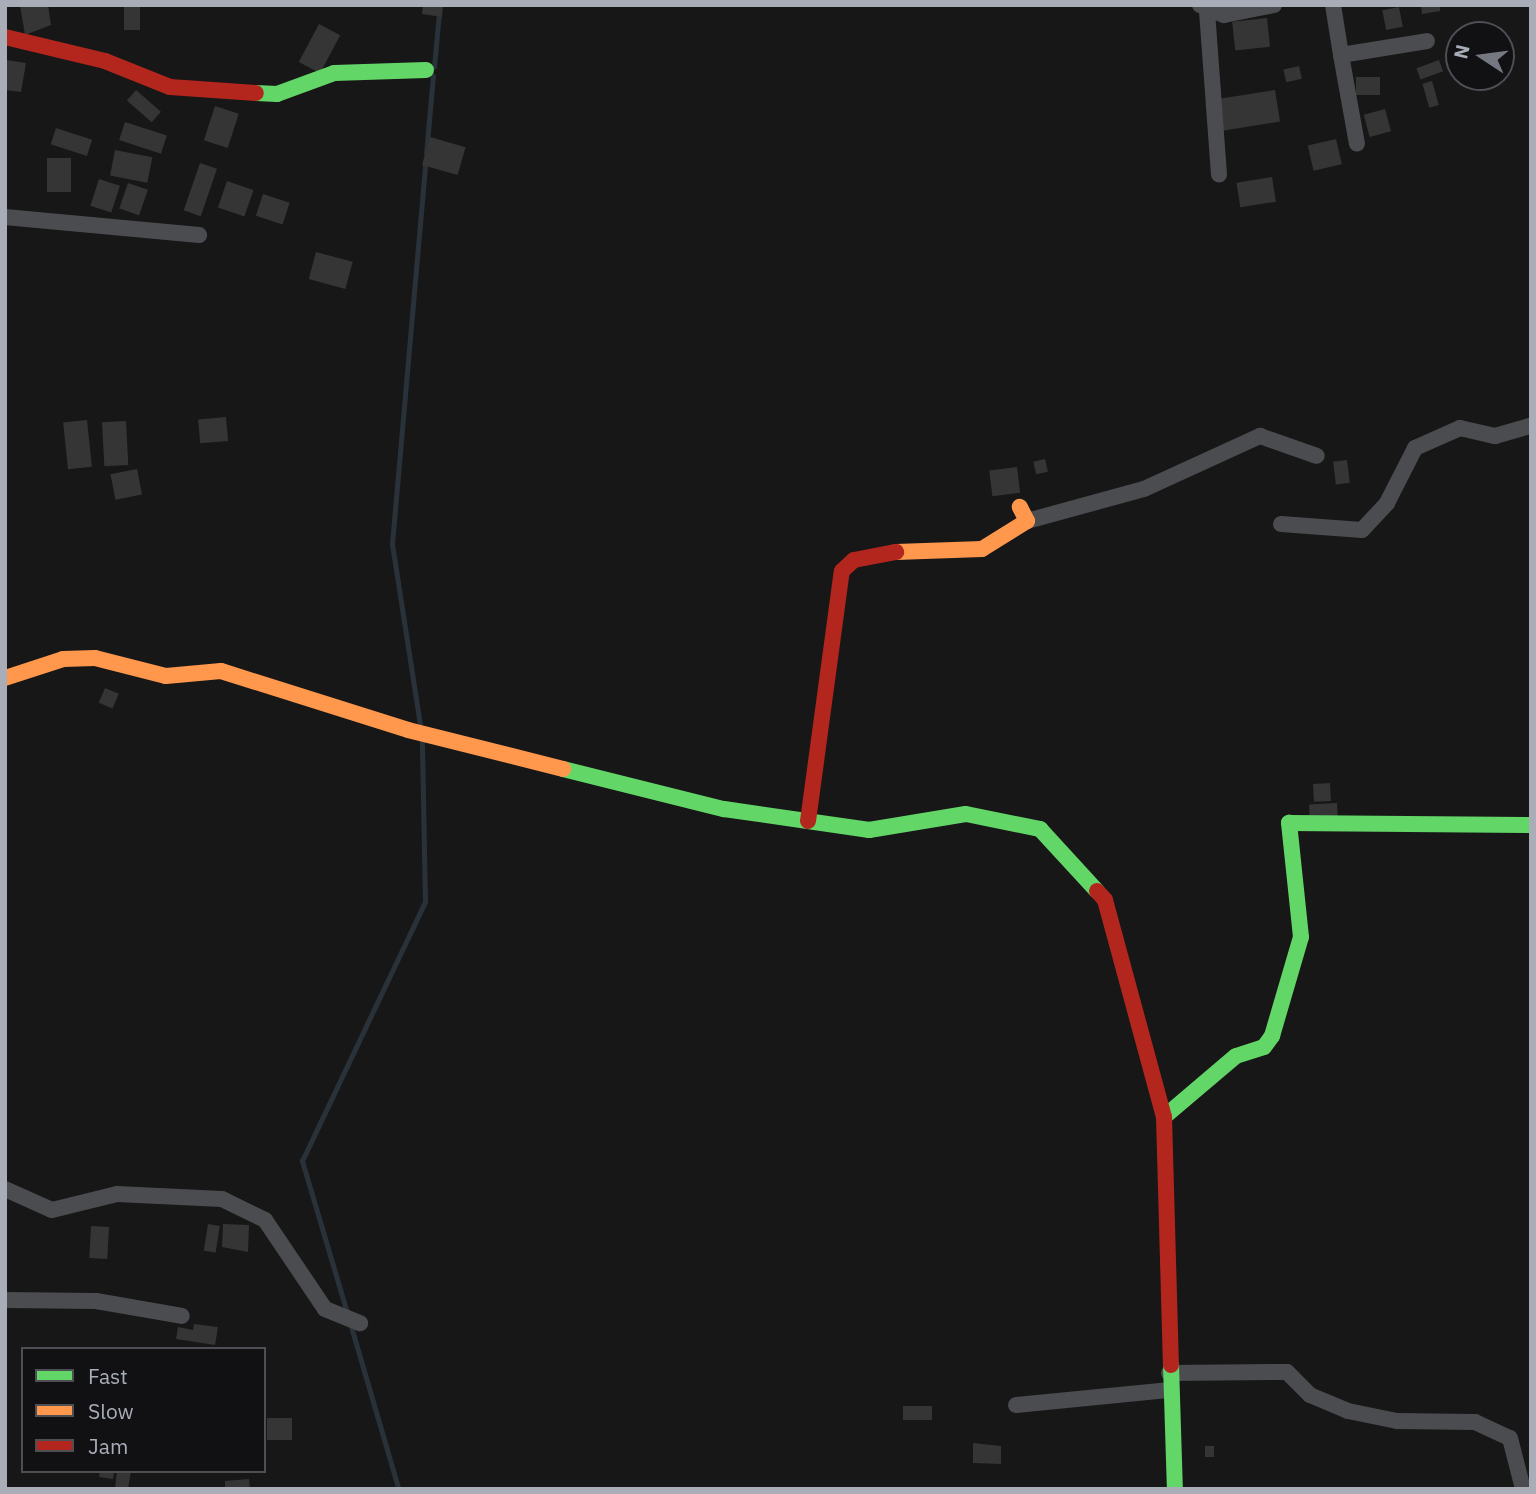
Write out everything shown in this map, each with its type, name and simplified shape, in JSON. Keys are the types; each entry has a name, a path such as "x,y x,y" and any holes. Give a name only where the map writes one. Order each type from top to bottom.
{"street":[{"path":"1219,174 1203,8 1224,15 1273,5"},
{"path":"1333,5 1357,144"},
{"path":"5,37 105,61 170,87 210,92 277,94 334,73 426,70"},
{"path":"1341,55 1427,41"},
{"path":"5,217 199,234"},
{"path":"1281,524 1362,530 1387,503 1415,448 1460,428 1495,436 1531,426"},
{"path":"808,821 838,643 842,572 854,560 909,549 982,550 1023,514 1144,489 1260,436 1317,456"},
{"path":"5,678 63,659 94,658 166,676 221,671 408,730 724,809 869,830 966,814 1040,829 1105,900 1164,1117 1169,1382 1175,1489"},
{"path":"1164,1117 1236,1056 1264,1047 1272,1036 1301,937 1289,823 1531,825"},
{"path":"5,1189 52,1210 117,1194 222,1199 264,1220 326,1309 360,1323"},
{"path":"5,1300 96,1301 182,1316"},
{"path":"1016,1405 1169,1382 1287,1372 1310,1395 1348,1411 1397,1421 1475,1422 1510,1438 1522,1489"}],"building":[{"path":"20,5 48,5 51,25 25,35"},
{"path":"124,5 140,5 140,30 124,30"},
{"path":"423,5 443,5 442,17 422,14"},
{"path":"1421,5 1440,5 1440,11 1422,14"},
{"path":"1399,7 1403,27 1386,30 1382,10"},
{"path":"1267,18 1270,47 1235,50 1232,22"},
{"path":"319,24 340,35 320,73 299,62"},
{"path":"6,60 26,63 21,92 5,90"},
{"path":"1439,60 1443,71 1421,79 1416,68"},
{"path":"1299,66 1302,79 1286,82 1283,70"},
{"path":"1356,77 1380,77 1380,95 1356,95"},
{"path":"1432,81 1439,105 1429,108 1422,84"},
{"path":"136,90 161,112 152,122 127,101"},
{"path":"1275,90 1280,122 1223,131 1218,99"},
{"path":"215,106 239,114 228,148 204,140"},
{"path":"1385,109 1391,131 1370,137 1364,115"},
{"path":"125,122 167,136 161,154 119,140"},
{"path":"56,128 92,140 87,156 51,144"},
{"path":"430,137 466,147 458,175 422,165"},
{"path":"1336,139 1342,164 1314,171 1308,146"},
{"path":"115,150 152,157 147,183 110,176"},
{"path":"47,158 71,158 71,192 47,192"},
{"path":"200,163 217,169 201,216 184,210"},
{"path":"1272,177 1276,202 1240,207 1236,183"},
{"path":"99,179 120,186 111,212 90,206"},
{"path":"227,181 253,190 244,217 218,207"},
{"path":"128,183 148,190 139,215 119,209"},
{"path":"263,194 290,203 283,225 256,216"},
{"path":"316,252 353,262 345,289 309,279"},
{"path":"226,417 228,441 200,443 198,419"},
{"path":"87,420 92,467 68,469 63,423"},
{"path":"126,421 128,465 104,466 102,422"},
{"path":"1045,459 1048,472 1036,474 1033,462"},
{"path":"1347,460 1350,483 1336,485 1333,462"},
{"path":"1017,467 1020,493 992,496 989,470"},
{"path":"137,469 142,495 115,500 110,474"},
{"path":"105,688 119,694 113,709 99,703"},
{"path":"1330,783 1331,801 1314,802 1313,784"},
{"path":"1337,803 1338,821 1310,822 1309,804"},
{"path":"208,1224 220,1226 216,1253 204,1251"},
{"path":"223,1224 249,1225 248,1252 222,1247"},
{"path":"91,1226 109,1227 107,1259 89,1258"},
{"path":"194,1324 218,1327 215,1345 176,1339 178,1327 193,1330"},
{"path":"903,1406 932,1406 932,1420 903,1420"},
{"path":"267,1418 292,1418 292,1440 267,1440"},
{"path":"973,1443 1001,1446 1001,1464 973,1463"},
{"path":"1205,1446 1214,1446 1214,1457 1205,1457"},
{"path":"100,1473 114,1473 113,1479 99,1477"},
{"path":"117,1473 131,1473 128,1489 115,1489"},
{"path":"249,1479 250,1489 225,1489 225,1481"}],"waterway":[{"path":"434,67 439,13"},
{"path":"426,154 433,76"},
{"path":"420,725 392,544 425,163"},
{"path":"347,1313 302,1161 425,902 422,740"},
{"path":"351,1325 399,1489"}],"traffic: fast":[{"path":"256,93 277,94 334,73 426,70"},
{"path":"563,769 724,809 869,830 966,814 1040,829 1097,891"},
{"path":"1164,1117 1236,1056 1264,1047 1272,1036 1301,937 1289,823 1531,825"},
{"path":"1171,1365 1175,1489"}],"traffic: slow":[{"path":"896,552 982,549 1027,521 1020,507"},
{"path":"5,678 63,659 95,658 166,676 221,671 408,730 563,769"}],"traffic: jam":[{"path":"5,37 105,61 170,87 256,93"},
{"path":"808,821 842,571 854,560 896,552"},
{"path":"1097,891 1105,900 1164,1117 1171,1365"}]}
